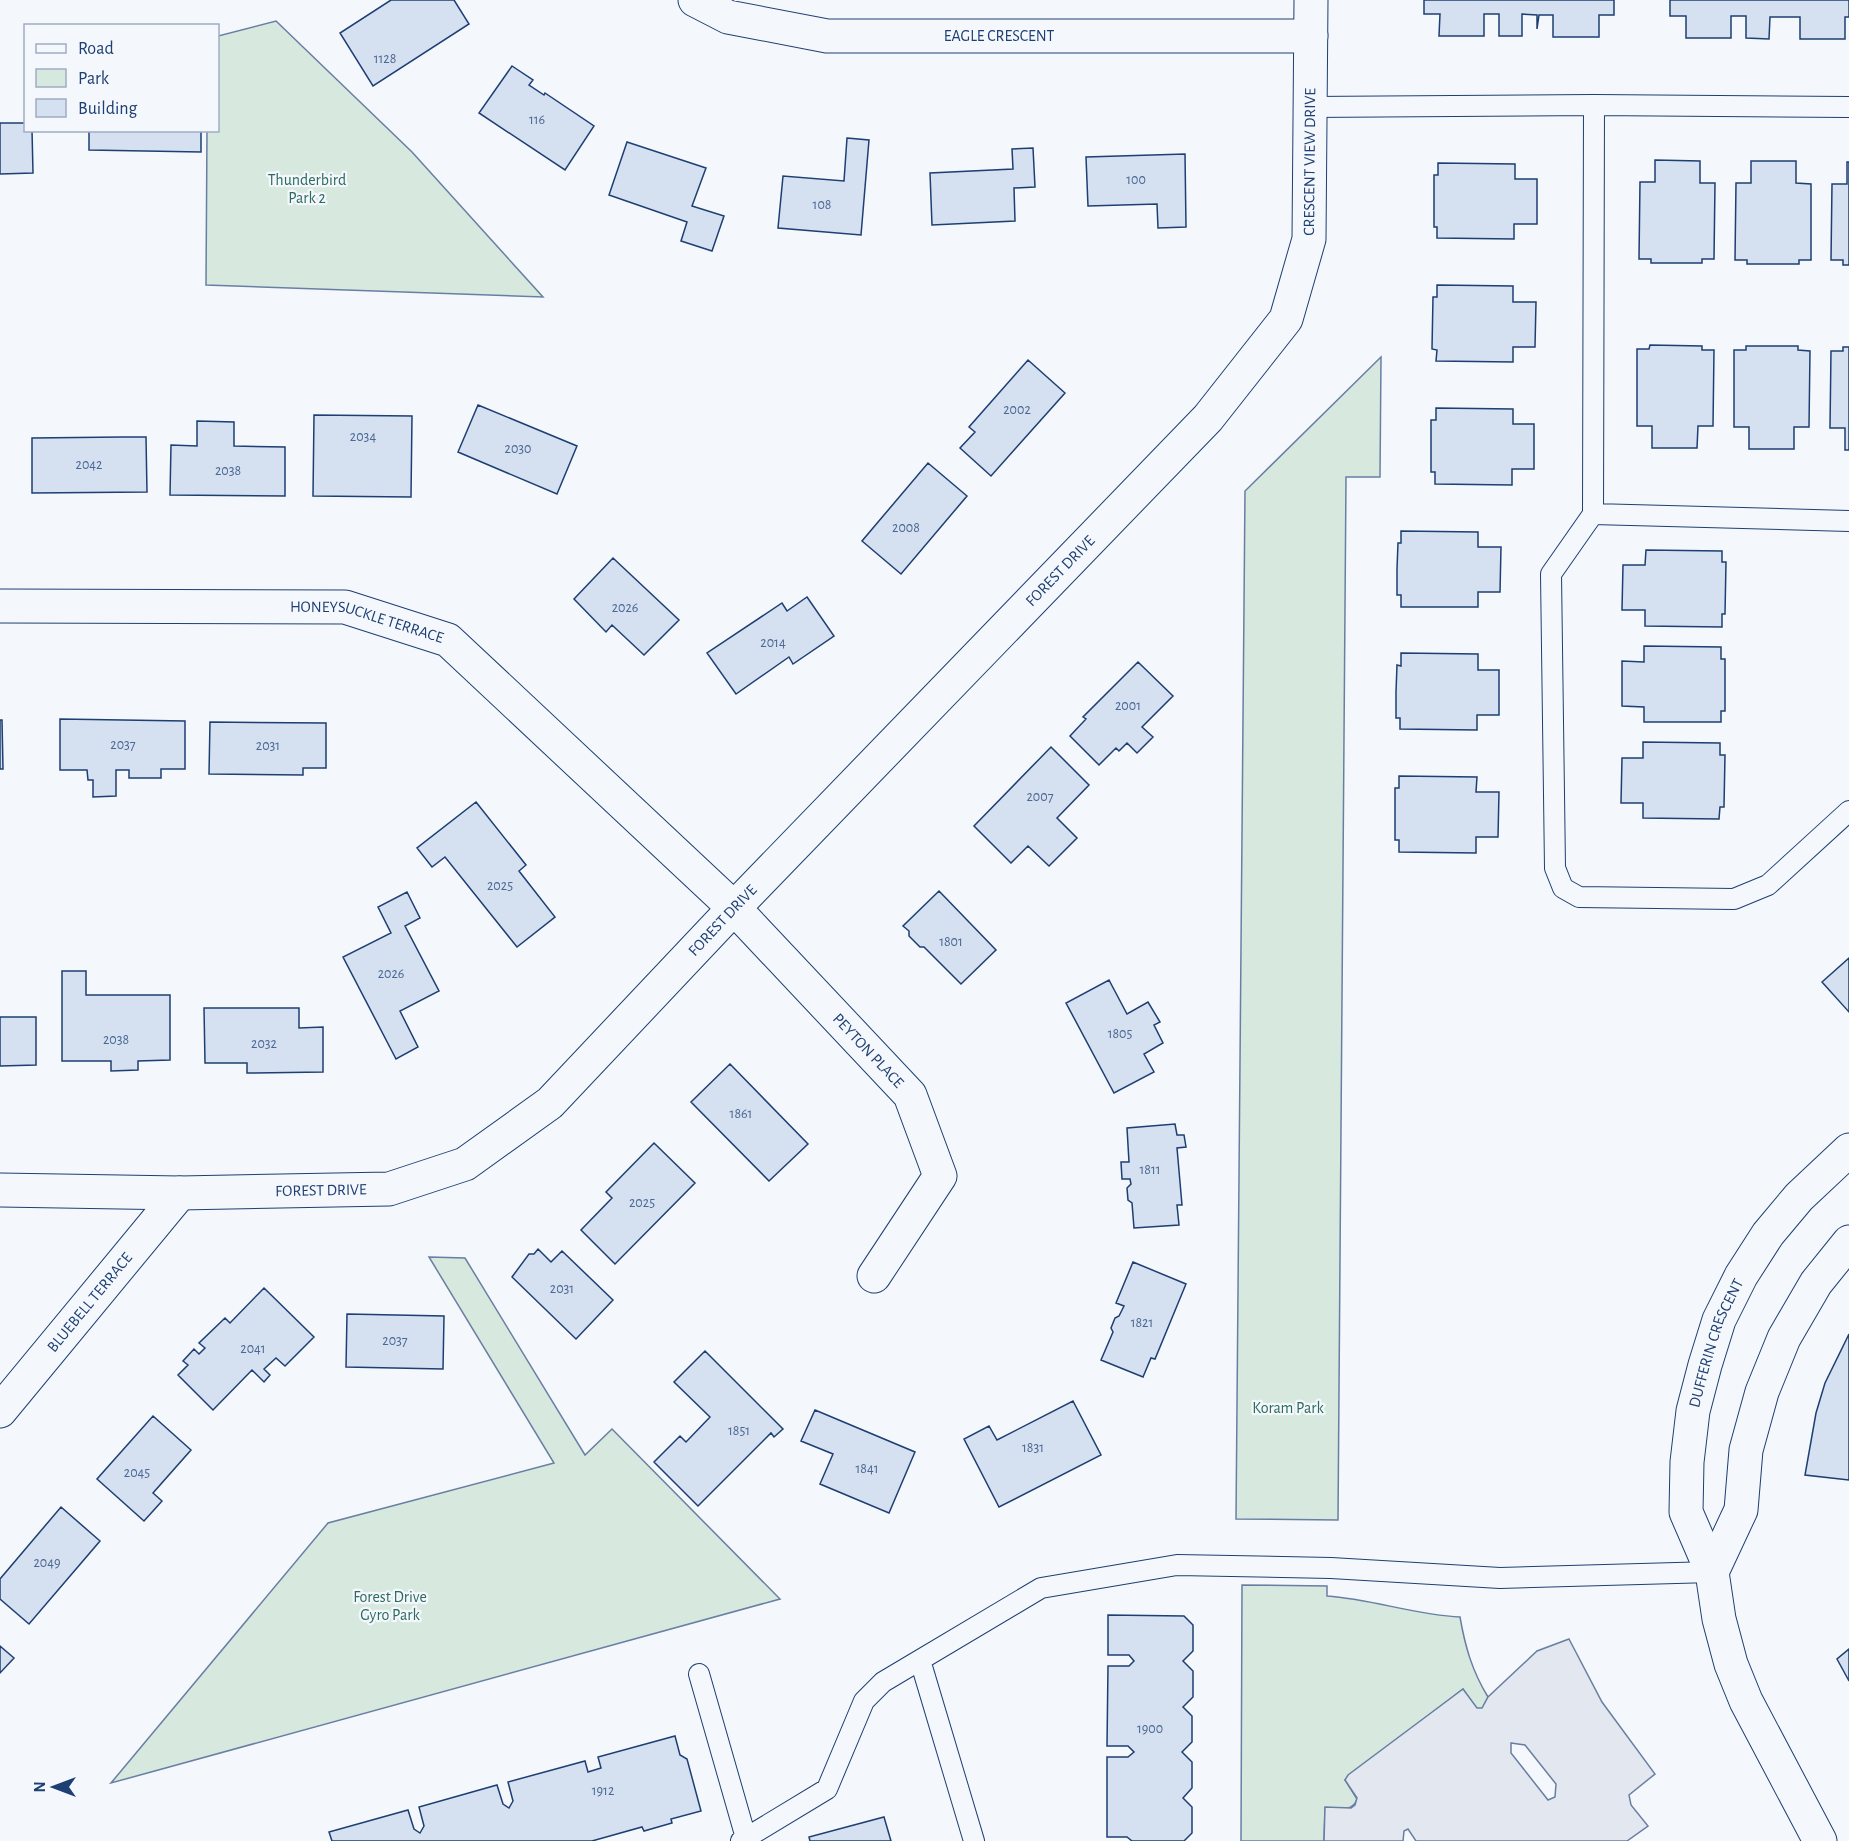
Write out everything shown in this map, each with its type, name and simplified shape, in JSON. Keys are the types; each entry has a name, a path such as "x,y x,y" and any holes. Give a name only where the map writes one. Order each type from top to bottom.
{"street":[{"name":"EAGLE CRESCENT","path":"695,0 728,17 827,36 1311,36"},
{"name":"CRESCENT VIEW DRIVE","path":"1287,319 1309,239 1311,0"},
{"name":"FOREST DRIVE","path":"0,1190 180,1193 389,1189 465,1164 550,1103 734,908 1208,418 1287,319"},
{"name":"HONEYSUCKLE TERRACE","path":"0,606 345,607 448,640 734,908"},
{"name":"PEYTON PLACE","path":"734,908 910,1095 940,1176 874,1276"},
{"name":"DUFFERIN CRESCENT","path":"1820,1841 1746,1701 1731,1664 1719,1619 1712,1572 1686,1512 1687,1462 1693,1411 1719,1320 1741,1276 1768,1234 1799,1197 1849,1150"},
{"name":"BLUEBELL TERRACE","path":"0,1411 180,1193"},
{"path":"1712,1572 1741,1510 1746,1450 1762,1392 1784,1338 1816,1283 1849,1242"}],"lane":[{"path":"1594,105 1593,514 1551,574 1555,868 1563,888 1579,897 1734,899 1768,885 1849,811"},
{"path":"1310,107 1594,105 1849,107"},
{"path":"1593,514 1849,521"},
{"path":"699,1674 744,1840 827,1789 864,1701 883,1682 1041,1588 1177,1565 1331,1568 1500,1578 1712,1572"},
{"path":"920,1660 974,1841"}],"green space":[{"name":"Thunderbird Park 2","path":"276,21 412,152 543,297 206,285 207,132 219,132 219,36"},
{"name":"Koram Park","path":"1381,357 1380,477 1346,477 1338,1520 1236,1519 1245,491"},
{"name":"Forest Drive Gyro Park","path":"429,1257 465,1258 585,1455 612,1429 780,1599 111,1783 328,1523 554,1463"},
{"path":"1242,1585 1327,1586 1327,1596 1460,1617 1470,1658 1488,1697 1482,1709 1477,1709 1463,1689 1345,1780 1357,1799 1348,1808 1325,1808 1324,1841 1241,1841"}],"shaded area":[{"path":"1569,1639 1602,1702 1655,1774 1629,1795 1631,1805 1648,1826 1627,1841 1416,1841 1408,1829 1404,1831 1403,1841 1324,1841 1325,1807 1351,1808 1355,1805 1357,1798 1345,1780 1348,1775 1463,1689 1477,1708 1482,1708 1488,1697 1537,1651","holes":["1511,1743 1525,1745 1556,1784 1555,1797 1548,1800 1511,1753"]}],"building":[{"path":"391,0 454,0 469,24 373,86 340,33"},
{"path":"1424,0 1614,0 1614,15 1599,15 1599,37 1553,37 1553,15 1539,15 1537,29 1537,15 1522,14 1522,36 1499,36 1499,14 1484,14 1484,36 1439,36 1440,14 1424,14"},
{"path":"1670,0 1849,0 1849,17 1845,17 1845,39 1800,39 1800,17 1770,17 1769,39 1746,38 1746,16 1731,16 1731,38 1686,38 1686,16 1670,16"},
{"path":"512,66 533,80 529,85 594,126 565,170 479,113"},
{"path":"0,123 24,123 24,132 32,132 33,173 0,174"},
{"path":"89,132 201,132 201,152 89,150"},
{"path":"847,138 869,140 861,235 778,228 783,176 844,181"},
{"path":"627,142 706,168 692,206 724,216 712,251 681,241 687,222 609,195"},
{"path":"1033,148 1035,187 1014,188 1015,221 932,225 930,173 1013,169 1012,149"},
{"path":"1185,154 1186,227 1158,228 1157,204 1088,206 1086,157"},
{"path":"1655,160 1700,161 1700,183 1715,183 1714,259 1702,259 1702,263 1651,263 1651,259 1639,259 1640,182 1655,182"},
{"path":"1751,161 1796,161 1796,183 1811,184 1811,260 1799,260 1799,264 1747,264 1747,260 1735,260 1736,183 1751,183"},
{"path":"1847,162 1849,162 1849,265 1843,265 1843,260 1831,260 1832,184 1847,184"},
{"path":"1438,163 1515,164 1515,179 1537,179 1537,224 1514,224 1514,239 1437,238 1437,227 1434,227 1434,175 1438,175"},
{"path":"1437,285 1513,286 1513,302 1536,302 1535,347 1513,347 1513,362 1436,361 1437,350 1432,349 1433,297 1437,297"},
{"path":"1650,345 1702,346 1702,350 1714,350 1713,426 1698,426 1697,448 1652,448 1652,426 1637,426 1637,349 1649,349"},
{"path":"1746,346 1798,346 1798,350 1810,351 1809,427 1794,427 1794,449 1749,449 1749,427 1734,427 1734,350 1746,350"},
{"path":"1843,347 1849,347 1849,450 1845,450 1845,428 1830,428 1831,351 1843,351"},
{"path":"1028,360 1065,393 991,476 960,448 975,432 969,427"},
{"path":"478,405 577,446 557,494 458,452"},
{"path":"1436,408 1513,409 1513,424 1534,424 1534,469 1512,469 1512,485 1435,484 1435,472 1431,472 1431,420 1436,420"},
{"path":"314,415 412,416 411,497 313,496"},
{"path":"197,421 234,422 234,446 285,447 285,496 170,495 171,445 197,446"},
{"path":"146,437 147,492 32,493 32,438"},
{"path":"928,463 967,496 901,574 862,541"},
{"path":"1401,531 1478,532 1478,547 1501,547 1500,592 1478,592 1478,607 1401,607 1401,595 1397,595 1397,569"},
{"path":"1646,550 1722,551 1722,562 1726,562 1725,614 1722,614 1722,627 1645,626 1645,610 1622,610 1623,565 1645,565"},
{"path":"613,558 679,620 644,655 612,625 606,632 574,599"},
{"path":"807,597 834,636 793,664 789,657 736,694 707,653 782,603 787,611"},
{"path":"1644,646 1721,647 1721,659 1725,659 1725,711 1721,711 1721,722 1644,722 1644,707 1622,706 1622,661 1644,662"},
{"path":"1401,653 1478,654 1478,670 1499,670 1499,715 1477,715 1477,730 1400,729 1400,718 1396,718 1396,692 1397,665 1401,666"},
{"path":"1138,662 1173,696 1142,727 1153,737 1137,753 1127,743 1119,751 1116,748 1099,765 1070,736 1086,719 1083,717"},
{"path":"60,719 185,721 185,769 161,769 161,778 129,778 129,770 116,770 116,796 93,797 93,780 88,780 87,770 60,770"},
{"path":"0,720 2,720 3,769 0,769"},
{"path":"210,722 326,723 326,768 303,768 303,775 209,774"},
{"path":"1643,742 1720,743 1720,755 1725,755 1724,807 1720,807 1719,819 1643,818 1643,803 1621,803 1622,758 1643,758"},
{"path":"1051,747 1089,785 1057,818 1077,838 1049,866 1028,846 1011,863 974,826"},
{"path":"1399,776 1477,777 1476,792 1499,792 1498,837 1476,837 1476,853 1399,852 1399,840 1395,840 1395,788 1399,788"},
{"path":"476,802 526,865 519,871 555,917 517,947 445,857 432,867 417,848"},
{"path":"939,891 996,950 961,984 924,947 920,947 909,936 909,931 903,926"},
{"path":"407,892 420,918 405,926 439,991 400,1011 418,1047 396,1059 343,957 391,933 378,907"},
{"path":"1849,958 1849,1012 1822,982"},
{"path":"62,971 86,971 86,995 170,995 170,1060 138,1061 138,1070 111,1071 111,1061 62,1061"},
{"path":"1109,980 1127,1014 1148,1002 1160,1022 1154,1025 1163,1043 1144,1054 1154,1072 1114,1093 1066,1003"},
{"path":"204,1008 299,1008 299,1028 323,1027 323,1072 247,1073 247,1063 205,1063"},
{"path":"0,1017 36,1017 36,1065 0,1066"},
{"path":"730,1064 808,1144 769,1181 691,1102"},
{"path":"1175,1124 1177,1135 1184,1135 1186,1147 1177,1148 1182,1205 1177,1205 1179,1225 1134,1228 1132,1203 1128,1200 1127,1188 1131,1184 1130,1179 1122,1179 1121,1162 1129,1162 1127,1128"},
{"path":"654,1143 695,1183 615,1264 581,1230 612,1198 606,1192"},
{"path":"538,1249 551,1262 562,1251 613,1300 576,1339 512,1277 529,1254 534,1254"},
{"path":"1133,1262 1186,1284 1155,1359 1151,1358 1143,1377 1101,1360 1113,1332 1111,1328 1115,1318 1119,1316 1124,1306 1116,1303"},
{"path":"264,1288 314,1337 285,1366 276,1358 264,1369 270,1375 264,1382 252,1370 213,1410 178,1375 188,1365 183,1361 194,1349 199,1354 205,1348 199,1343 225,1318 230,1323"},
{"path":"347,1314 444,1316 443,1369 346,1367"},
{"path":"1849,1334 1849,1480 1805,1475 1816,1413 1825,1383"},
{"path":"705,1351 783,1429 774,1437 771,1433 698,1506 654,1462 680,1436 686,1442 710,1417 674,1382"},
{"path":"1073,1401 1101,1455 999,1507 964,1439 989,1426 997,1440"},
{"path":"815,1410 915,1452 889,1513 820,1484 833,1454 801,1441"},
{"path":"153,1416 191,1450 153,1493 162,1501 144,1521 97,1479"},
{"path":"61,1507 100,1541 29,1624 0,1599 0,1579"},
{"path":"1108,1615 1184,1616 1193,1625 1193,1651 1183,1661 1193,1671 1193,1697 1183,1707 1192,1716 1192,1742 1182,1752 1192,1762 1192,1788 1183,1798 1192,1807 1192,1833 1184,1841 1132,1841 1127,1837 1107,1837 1107,1757 1128,1757 1134,1752 1128,1746 1107,1746 1108,1666 1129,1666 1134,1661 1129,1655 1108,1655"},
{"path":"0,1646 14,1658 0,1673"},
{"path":"1849,1649 1849,1681 1837,1659"},
{"path":"675,1736 680,1755 687,1759 701,1811 671,1819 672,1823 644,1831 642,1827 592,1841 332,1841 329,1832 408,1810 414,1829 420,1833 424,1826 419,1807 497,1785 503,1804 509,1808 513,1801 508,1782 585,1761 588,1772 601,1768 598,1757"},
{"path":"884,1817 891,1841 810,1841 809,1837"}]}
